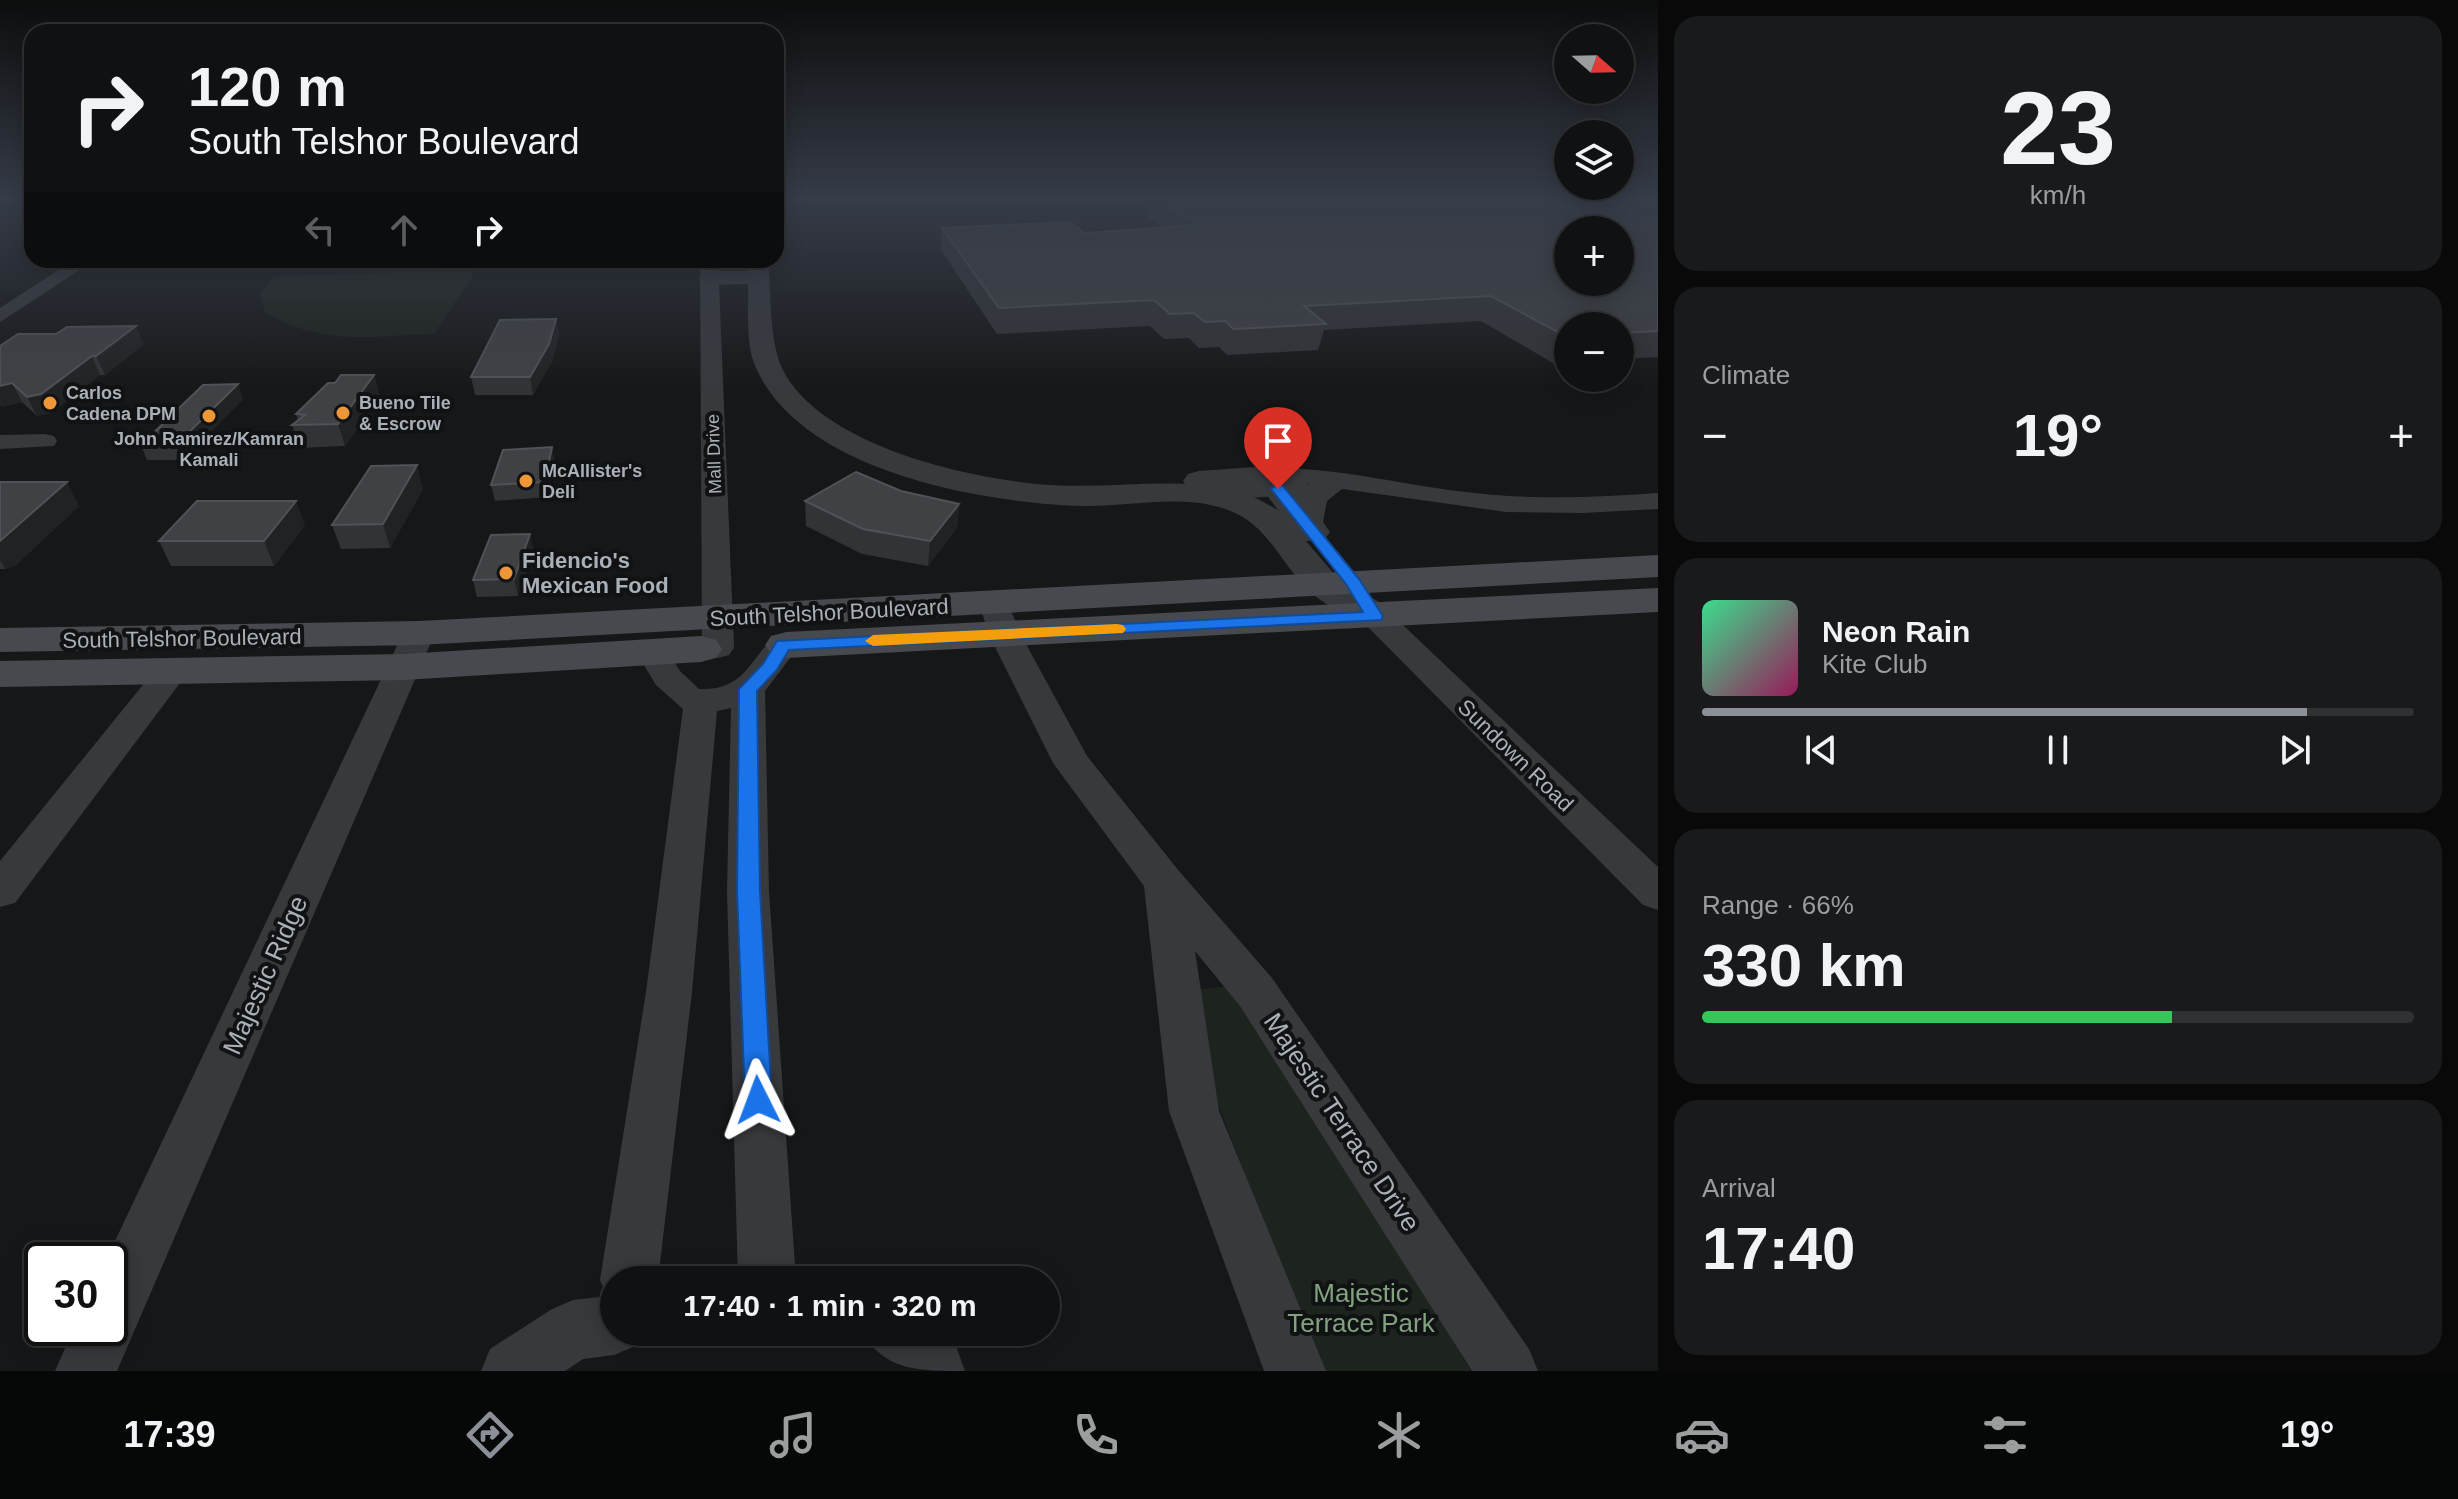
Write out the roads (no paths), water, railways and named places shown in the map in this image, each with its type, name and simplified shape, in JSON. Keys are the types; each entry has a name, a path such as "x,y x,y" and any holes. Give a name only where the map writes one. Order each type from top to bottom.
{"main road":[{"name":"South Telshor Boulevard","path":"0,640 412,650 652,652 718,633 784,645 1000,619 1350,594 1658,566"},
{"name":"South Telshor Boulevard","path":"0,674 171,672 412,650 1000,619 1350,594 1658,600"}],"street":[{"path":"0,316 74,268"},
{"path":"709,270 758,269 769,367 792,406 846,442 916,469 976,485 1088,496 1148,491 1196,493 1240,503 1270,496 1290,475 1457,500 1530,503 1658,501"},
{"name":"Mall Drive","path":"709,270 718,633"},
{"path":"15,288 46,287"},
{"path":"0,442 45,441"},
{"path":"1148,491 1164,483 1270,496 1312,497 1336,481"},
{"name":"Sundown Road","path":"1270,496 1350,594 1658,893"},
{"name":"Majestic Terrace Drive","path":"1000,619 1072,763 1164,882 1256,992 1507,1371"},
{"path":"652,652 668,678 690,700 728,701 748,689 770,667 784,645"},
{"name":"Majestic Ridge","path":"128,1277 412,650"},
{"path":"0,891 171,672"},
{"path":"748,689 748,891 766,1266"},
{"path":"631,1266 669,992 701,701"},
{"path":"1164,882 1194,1111 1295,1371"},
{"path":"512,1371 573,1330 600,1327"},
{"path":"86,1371 97,1346"},
{"path":"915,1346 931,1356 934,1371"}],"place":[{"name":"Carlos Cadena DPM","path":"50,403"},
{"name":"Bueno Tile & Escrow","path":"343,413"},
{"name":"John Ramirez/Kamran Kamali","path":"209,416"},
{"name":"McAllister's Deli","path":"526,481"},
{"name":"Fidencio's Mexican Food","path":"506,573"}],"park label":[{"name":"Majestic Terrace Park","path":"1361,1308"}]}
